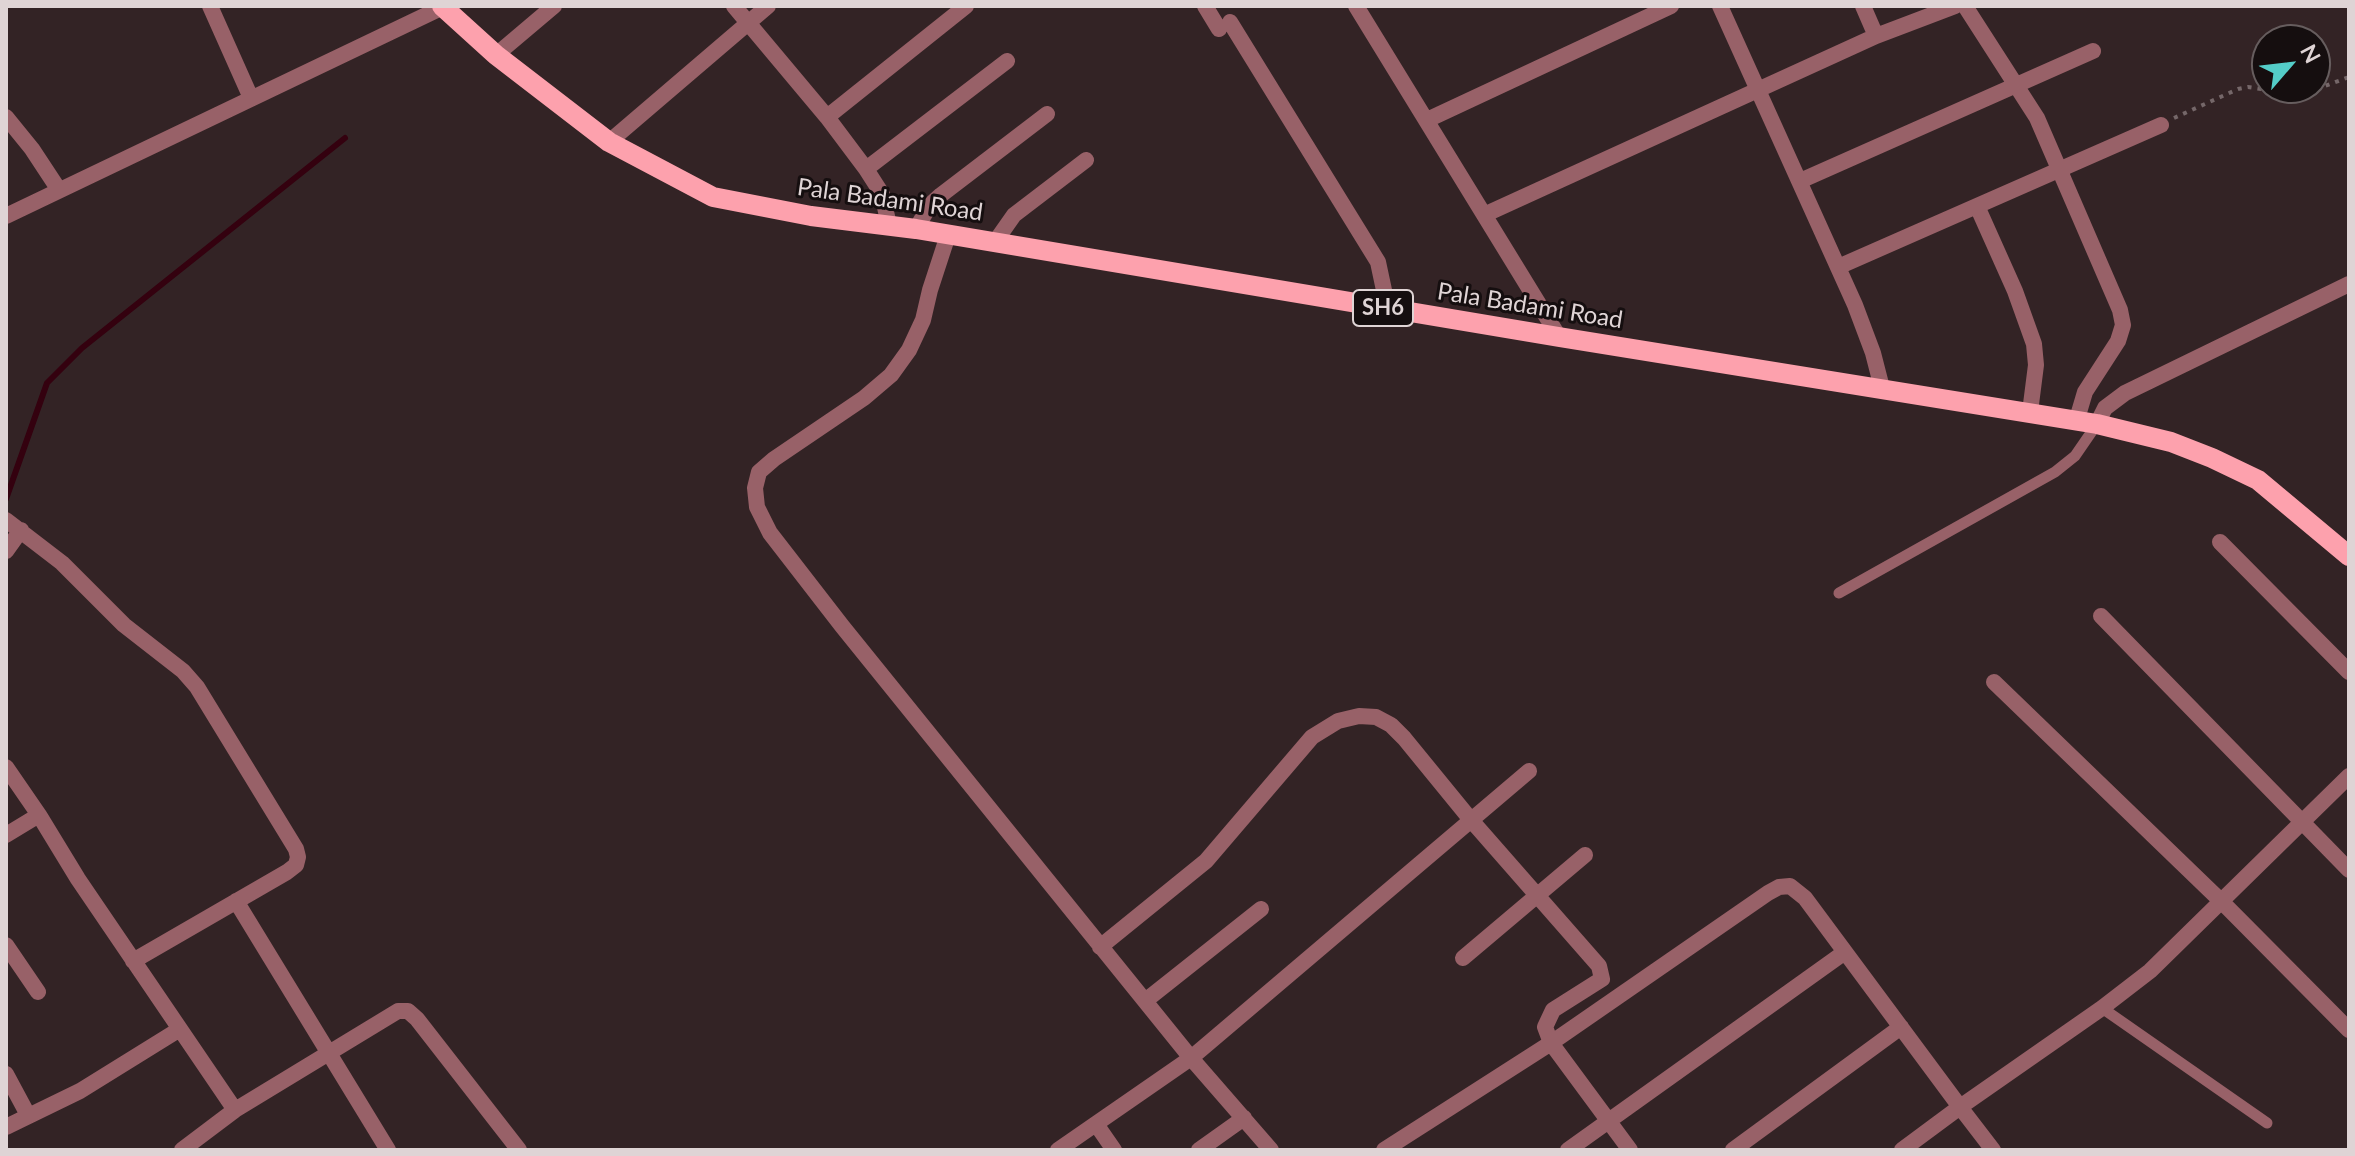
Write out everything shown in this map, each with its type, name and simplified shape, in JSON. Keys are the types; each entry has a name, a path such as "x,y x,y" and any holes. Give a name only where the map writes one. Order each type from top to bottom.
{"main road":[{"name":"Pala Badami Road","path":"442,7 496,55 609,142 713,197 811,216 916,229 2087,422 2171,442 2258,480 2349,556"}],"street":[{"path":"210,6 251,98"},
{"path":"496,55 554,6"},
{"path":"734,6 827,117 866,169 882,194 889,225"},
{"path":"609,142 768,6"},
{"path":"827,117 966,6"},
{"path":"1205,6 1224,26 1378,262 1388,309"},
{"path":"1357,6 1559,337"},
{"path":"1427,120 1671,6"},
{"path":"1720,6 1867,333 1882,388"},
{"path":"1863,6 1876,36"},
{"path":"1486,214 1876,36 1955,6"},
{"path":"1965,6 2037,118 2120,310 2123,325 2118,341 2085,392 2087,422"},
{"path":"6,216 442,7"},
{"path":"1800,181 2093,51"},
{"path":"866,169 1007,61"},
{"path":"916,229 930,205 941,195 1047,114"},
{"path":"6,117 59,190"},
{"path":"1838,267 2161,125"},
{"path":"995,242 1014,215 1086,160"},
{"path":"1977,206 2015,291 2034,344 2036,365 2030,412"},
{"path":"948,235 923,320 909,350 891,375 864,398 759,472 755,488 757,507 770,533 842,626 1100,947 1271,1150"},
{"path":"2087,422 2125,393 2349,284"},
{"path":"6,520 62,563 124,625 183,671 197,687 296,849 296,865 133,961"},
{"path":"6,551 21,530"},
{"path":"2220,542 2349,672"},
{"path":"2101,616 2349,870"},
{"path":"1994,682 2222,902 2349,1030"},
{"path":"1100,947 1206,861 1312,737 1338,721 1359,716 1376,717 1391,725 1602,972 1602,979 1561,1004 1548,1018 1545,1027 1551,1043 1630,1150"},
{"path":"6,767 235,1110"},
{"path":"1058,1150 1191,1058 1529,771"},
{"path":"1902,1150 2150,971 2349,776"},
{"path":"6,835 39,815"},
{"path":"1463,958 1585,855"},
{"path":"1384,1150 1551,1043 1779,887 1790,886 1798,890 1993,1150"},
{"path":"236,901 328,1052 381,1147"},
{"path":"1145,1001 1261,909"},
{"path":"6,945 38,992"},
{"path":"1568,1150 1845,952"},
{"path":"182,1150 235,1110 328,1052 385,1017 398,1011 408,1011 519,1150"},
{"path":"1733,1150 1901,1027"},
{"path":"6,1127 80,1091 180,1029"},
{"path":"6,1074 28,1115"},
{"path":"1199,1150 1244,1118"},
{"path":"1096,1124 1114,1150"}],"lane":[{"path":"1839,593 2055,472 2075,456 2087,422"},
{"path":"2102,1008 2267,1123"}],"path":[{"path":"2161,125 2238,89 2248,87 2295,94 2349,77"}],"waterway":[{"path":"6,499 47,383 82,348 345,138"}]}
